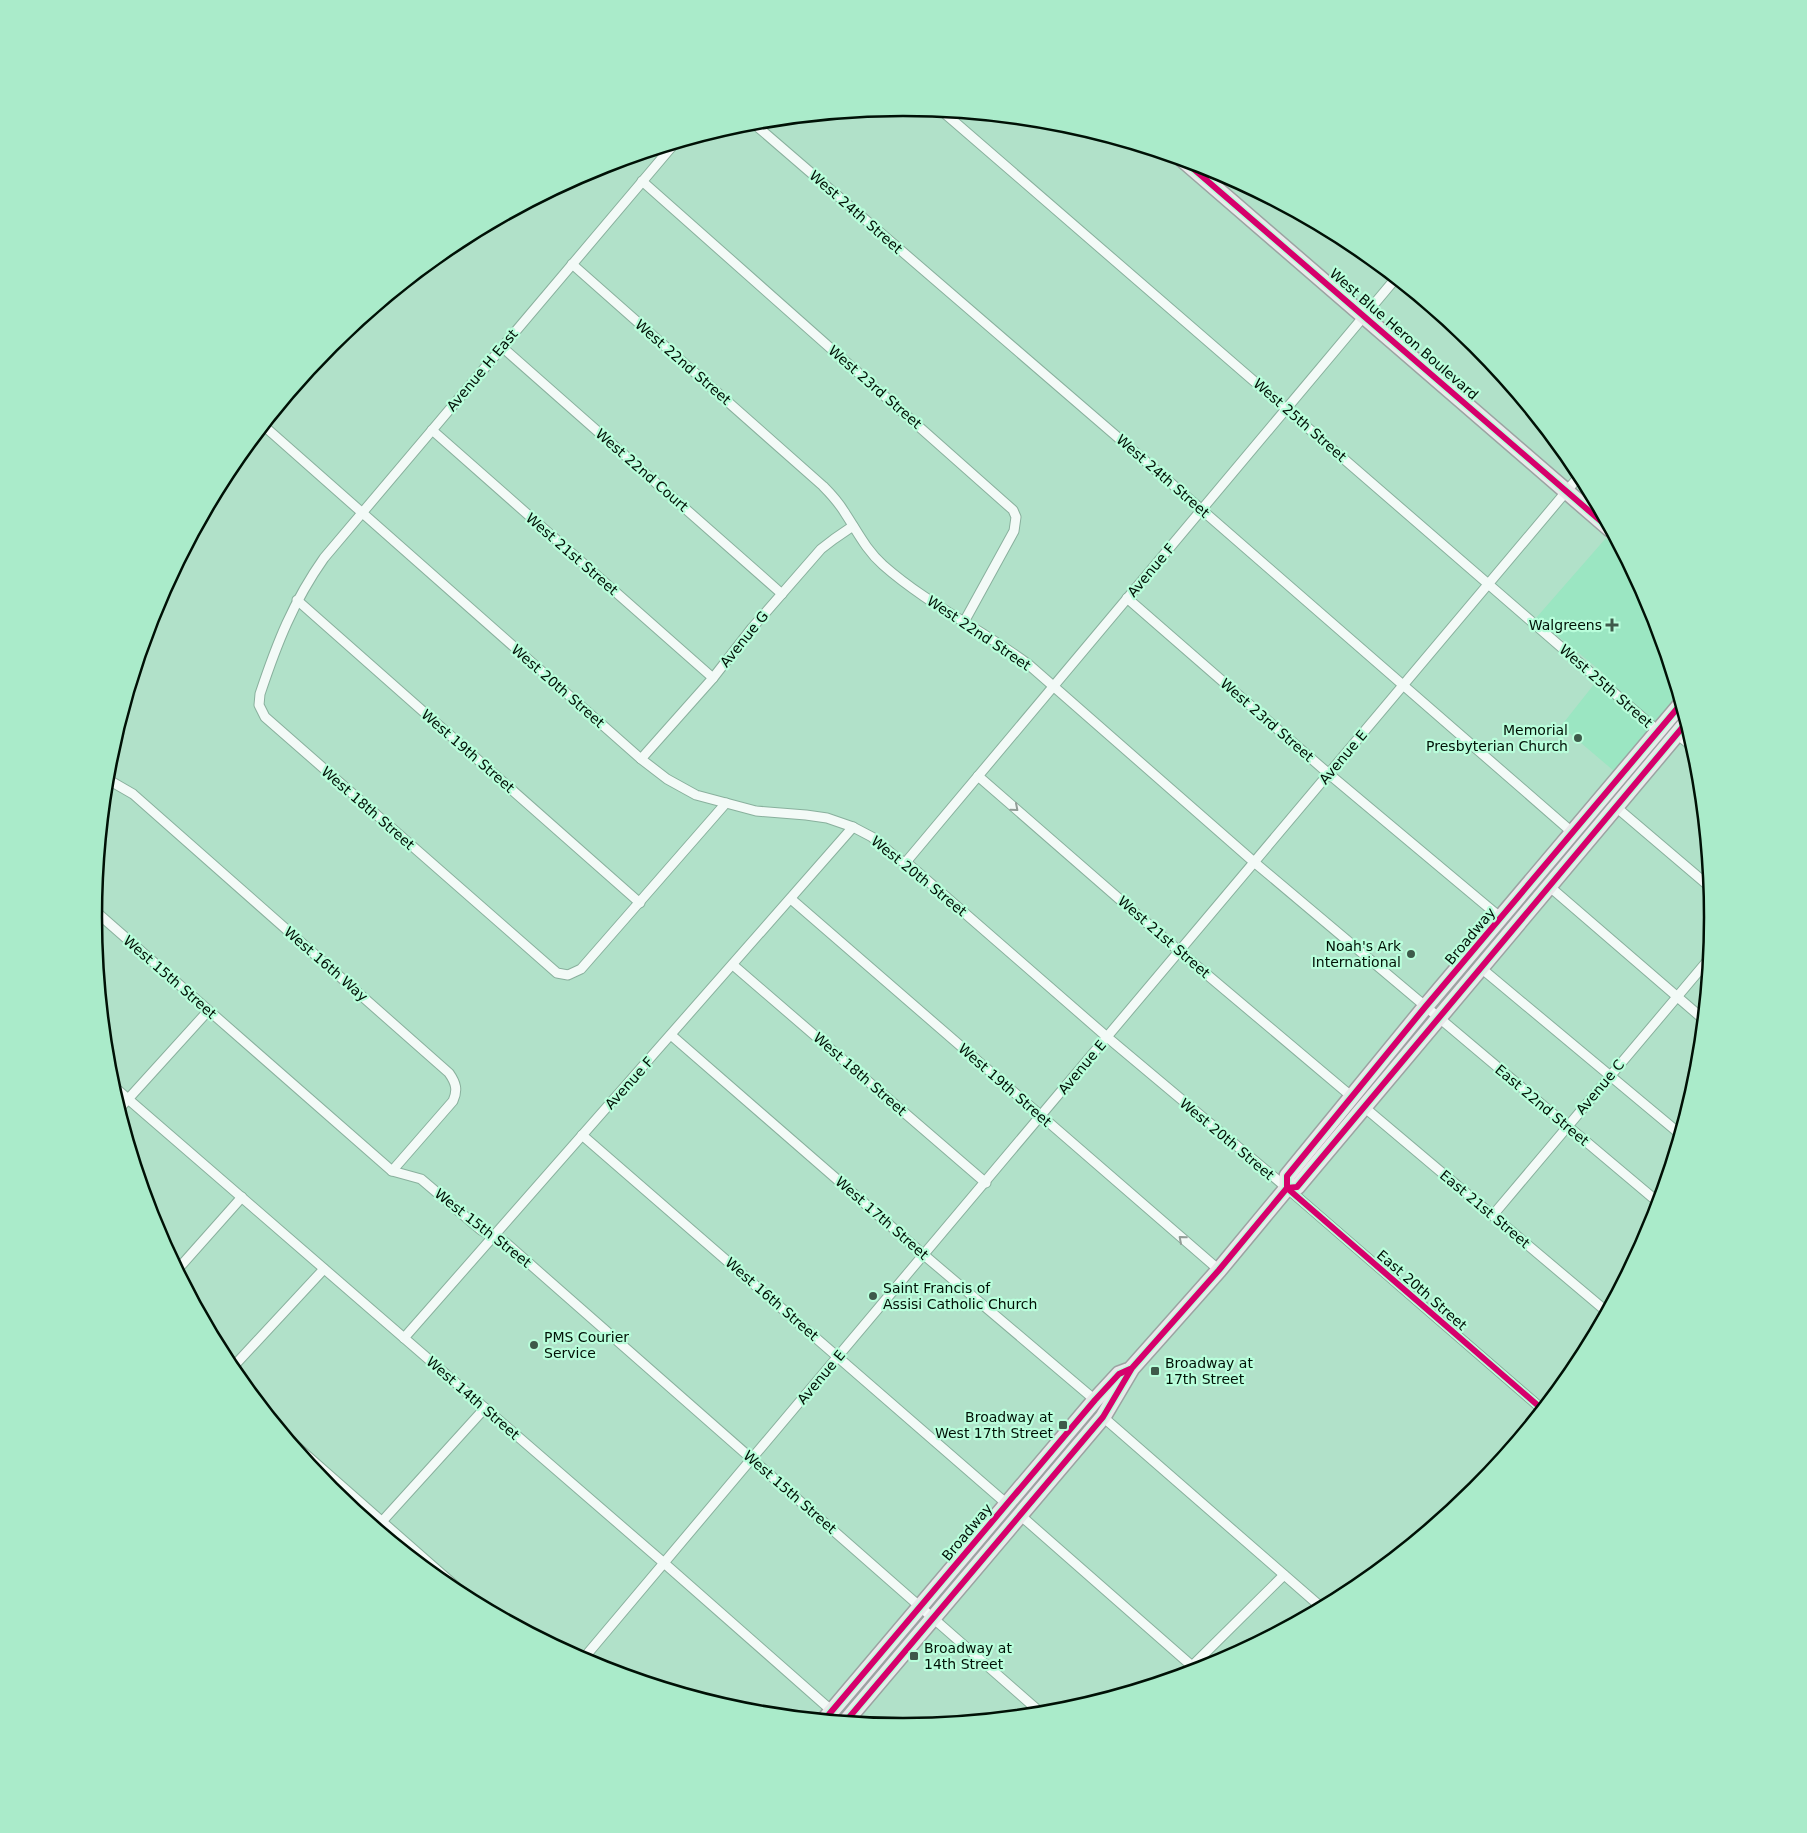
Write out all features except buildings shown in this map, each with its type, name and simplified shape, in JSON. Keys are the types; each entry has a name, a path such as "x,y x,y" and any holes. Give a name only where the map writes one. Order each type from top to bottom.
{"main road":[{"name":"West Blue Heron Boulevard","path":"1196,171 1599,519"},
{"name":"Broadway","path":"850,1716 1103,1417 1132,1368 1219,1270 1287,1188 1287,1176 1351,1096 1677,709"},
{"name":"Broadway","path":"1287,1188 1297,1187 1682,728"},
{"name":"Broadway","path":"829,1714 1095,1400 1119,1374 1132,1368"}],"street":[{"name":"West 25th Street","path":"950,117 1658,731"},
{"name":"West 24th Street","path":"760,129 1404,684 1573,833"},
{"name":"Avenue H East","path":"297,600 324,558 667,152"},
{"name":"West 23rd Street","path":"642,181 1013,510 1016,517 1014,530 964,622"},
{"name":"West 22nd Street","path":"572,264 824,486 845,512 871,553 882,565 928,599 1002,645 1054,686 1254,862 1426,1006"},
{"name":"Avenue F","path":"906,862 1392,282"},
{"name":"West 22nd Court","path":"502,347 782,594"},
{"name":"West 20th Street","path":"268,429 641,759 667,779 696,794 726,803 756,811 827,818 854,827 872,837 900,860 906,862 1107,1037 1287,1188"},
{"name":"West 21st Street","path":"432,430 713,678"},
{"name":"Avenue E","path":"589,1653 986,1183 1487,583 1576,480"},
{"name":"Avenue G","path":"641,759 713,678 752,628 821,549 853,526"},
{"name":"West 23rd Street","path":"1127,598 1329,774 1501,918"},
{"name":"West 19th Street","path":"297,600 640,903"},
{"name":"West 18th Street","path":"297,600 276,646 260,694 259,705 265,717 557,973 568,975 581,969 640,903"},
{"path":"1677,734 1684,740"},
{"name":"West 21st Street","path":"978,776 1179,951 1351,1096"},
{"name":"West 16th Way","path":"114,783 132,794 449,1073 456,1088 453,1101 392,1170"},
{"path":"640,903 726,803"},
{"path":"1616,807 1703,881"},
{"name":"Avenue F","path":"404,1338 854,827"},
{"path":"1550,887 1699,1015"},
{"name":"West 19th Street","path":"792,899 1219,1270"},
{"name":"West 15th Street","path":"102,917 392,1170 421,1179 481,1230 506,1242 1034,1707"},
{"name":"West 18th Street","path":"734,965 986,1183"},
{"name":"Avenue C","path":"1493,1215 1703,966"},
{"path":"1482,968 1675,1130"},
{"name":"East 22nd Street","path":"1426,1006 1653,1198"},
{"path":"125,1102 208,1011"},
{"name":"West 17th Street","path":"672,1035 924,1255 1095,1400"},
{"name":"West 14th Street","path":"123,1095 664,1563 827,1714"},
{"name":"East 21st Street","path":"1364,1107 1602,1308"},
{"name":"West 16th Street","path":"582,1135 839,1356 1007,1504"},
{"name":"East 20th Street","path":"1287,1188 1538,1405"},
{"path":"182,1265 242,1198"},
{"path":"237,1362 324,1269"},
{"path":"381,1523 485,1408"},
{"path":"1103,1417 1316,1603"},
{"path":"1020,1515 1190,1664"},
{"path":"1196,1662 1284,1575"}],"shaded area":[{"path":"1606,538 1612,543 1622,562 1644,610 1662,659 1682,732 1662,715 1614,771 1561,726 1603,673 1536,618"}],"cycle path":[{"path":"1196,171 1599,519"},
{"path":"850,1716 1103,1417 1132,1368 1219,1270 1287,1188 1287,1176 1426,1006 1677,709"},
{"path":"1287,1188 1297,1187 1682,728"},
{"path":"1287,1188 1538,1405"},
{"path":"829,1714 1095,1400 1119,1374 1130,1369"}],"place":[{"name":"Walgreens","path":"1612,625"},
{"name":"Memorial Presbyterian Church","path":"1578,738"},
{"name":"Noah's Ark International","path":"1411,954"},
{"name":"Saint Francis of Assisi Catholic Church","path":"873,1296"},
{"name":"PMS Courier Service","path":"534,1345"},
{"name":"Broadway at 17th Street","path":"1155,1371"},
{"name":"Broadway at West 17th Street","path":"1063,1425"},
{"name":"Broadway at 14th Street","path":"914,1656"}]}
